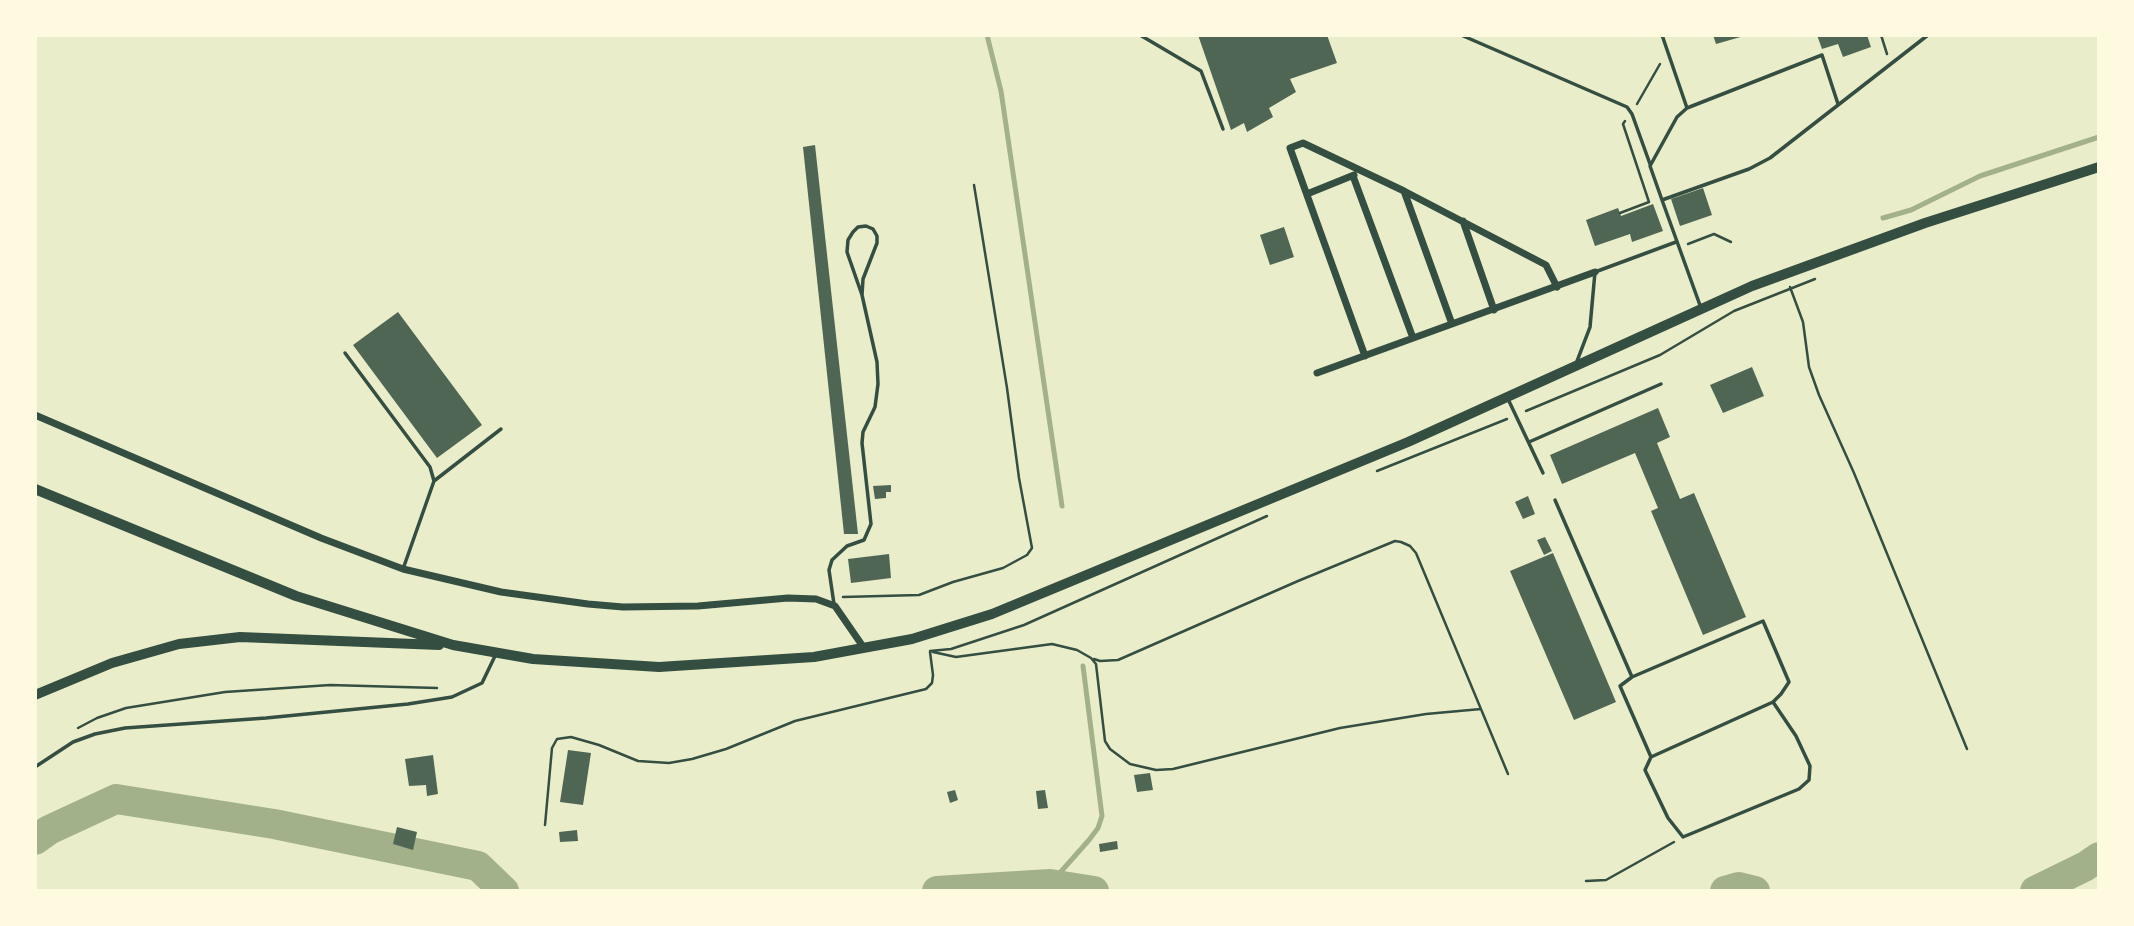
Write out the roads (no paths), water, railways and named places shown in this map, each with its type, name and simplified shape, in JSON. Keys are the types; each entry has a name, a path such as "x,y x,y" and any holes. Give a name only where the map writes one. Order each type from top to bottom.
{"main road":[{"path":"35,489 296,596 453,645 495,654 559,662 659,667 766,662 864,648 928,634 1048,593 1408,442 1701,309 1783,275 1925,223 2099,167"},
{"path":"35,695 112,663 179,644 240,638 453,645"}],"street":[{"path":"1365,356 1290,148 1303,143 1404,191 1546,265 1557,287"},
{"path":"1307,194 1361,172"},
{"path":"1353,176 1413,338"},
{"path":"1404,191 1452,324"},
{"path":"1463,221 1494,310"},
{"path":"1317,373 1595,272"},
{"path":"35,415 321,538 403,569 501,592 623,607 698,606 796,598 834,602 864,648"}],"lane":[{"path":"1140,35 1201,71 1223,129"},
{"path":"1461,35 1620,103 1632,114 1701,309"},
{"path":"1662,35 1687,108"},
{"path":"1662,200 1761,163 1928,35"},
{"path":"1650,166 1677,117 1687,108 1822,55 1839,105"},
{"path":"834,602 829,570 832,560 839,551 864,540 872,524 862,443 863,432 875,407 877,373 862,295 848,252 848,240 853,232 858,227 866,226 873,229 877,243 863,279 862,295"},
{"path":"1575,366 1590,327 1595,272 1677,244"},
{"path":"345,353 430,467 434,481"},
{"path":"1528,442 1661,384"},
{"path":"1507,398 1543,473"},
{"path":"403,569 434,481 501,429"},
{"path":"1555,500 1632,677"},
{"path":"1651,757 1620,686 1632,677 1763,621 1789,682 1773,702 1651,757 1645,770 1668,817 1683,837 1799,789 1809,780 1810,766 1797,736 1773,702"},
{"path":"35,767 84,738 125,728 332,712 408,704 452,696 482,683 495,654"}],"waterway":[{"path":"987,35 1001,91 1062,506"},
{"path":"1883,218 1911,210 1980,176 2099,137"},
{"path":"1050,884 1089,840 1098,828 1102,816 1083,666"},
{"path":"35,840 49,830 116,799 274,824 478,866 504,891"},
{"path":"2035,891 2099,857"},
{"path":"937,891 1050,884 1094,891"},
{"path":"1725,891 1739,887 1755,891"}]}
